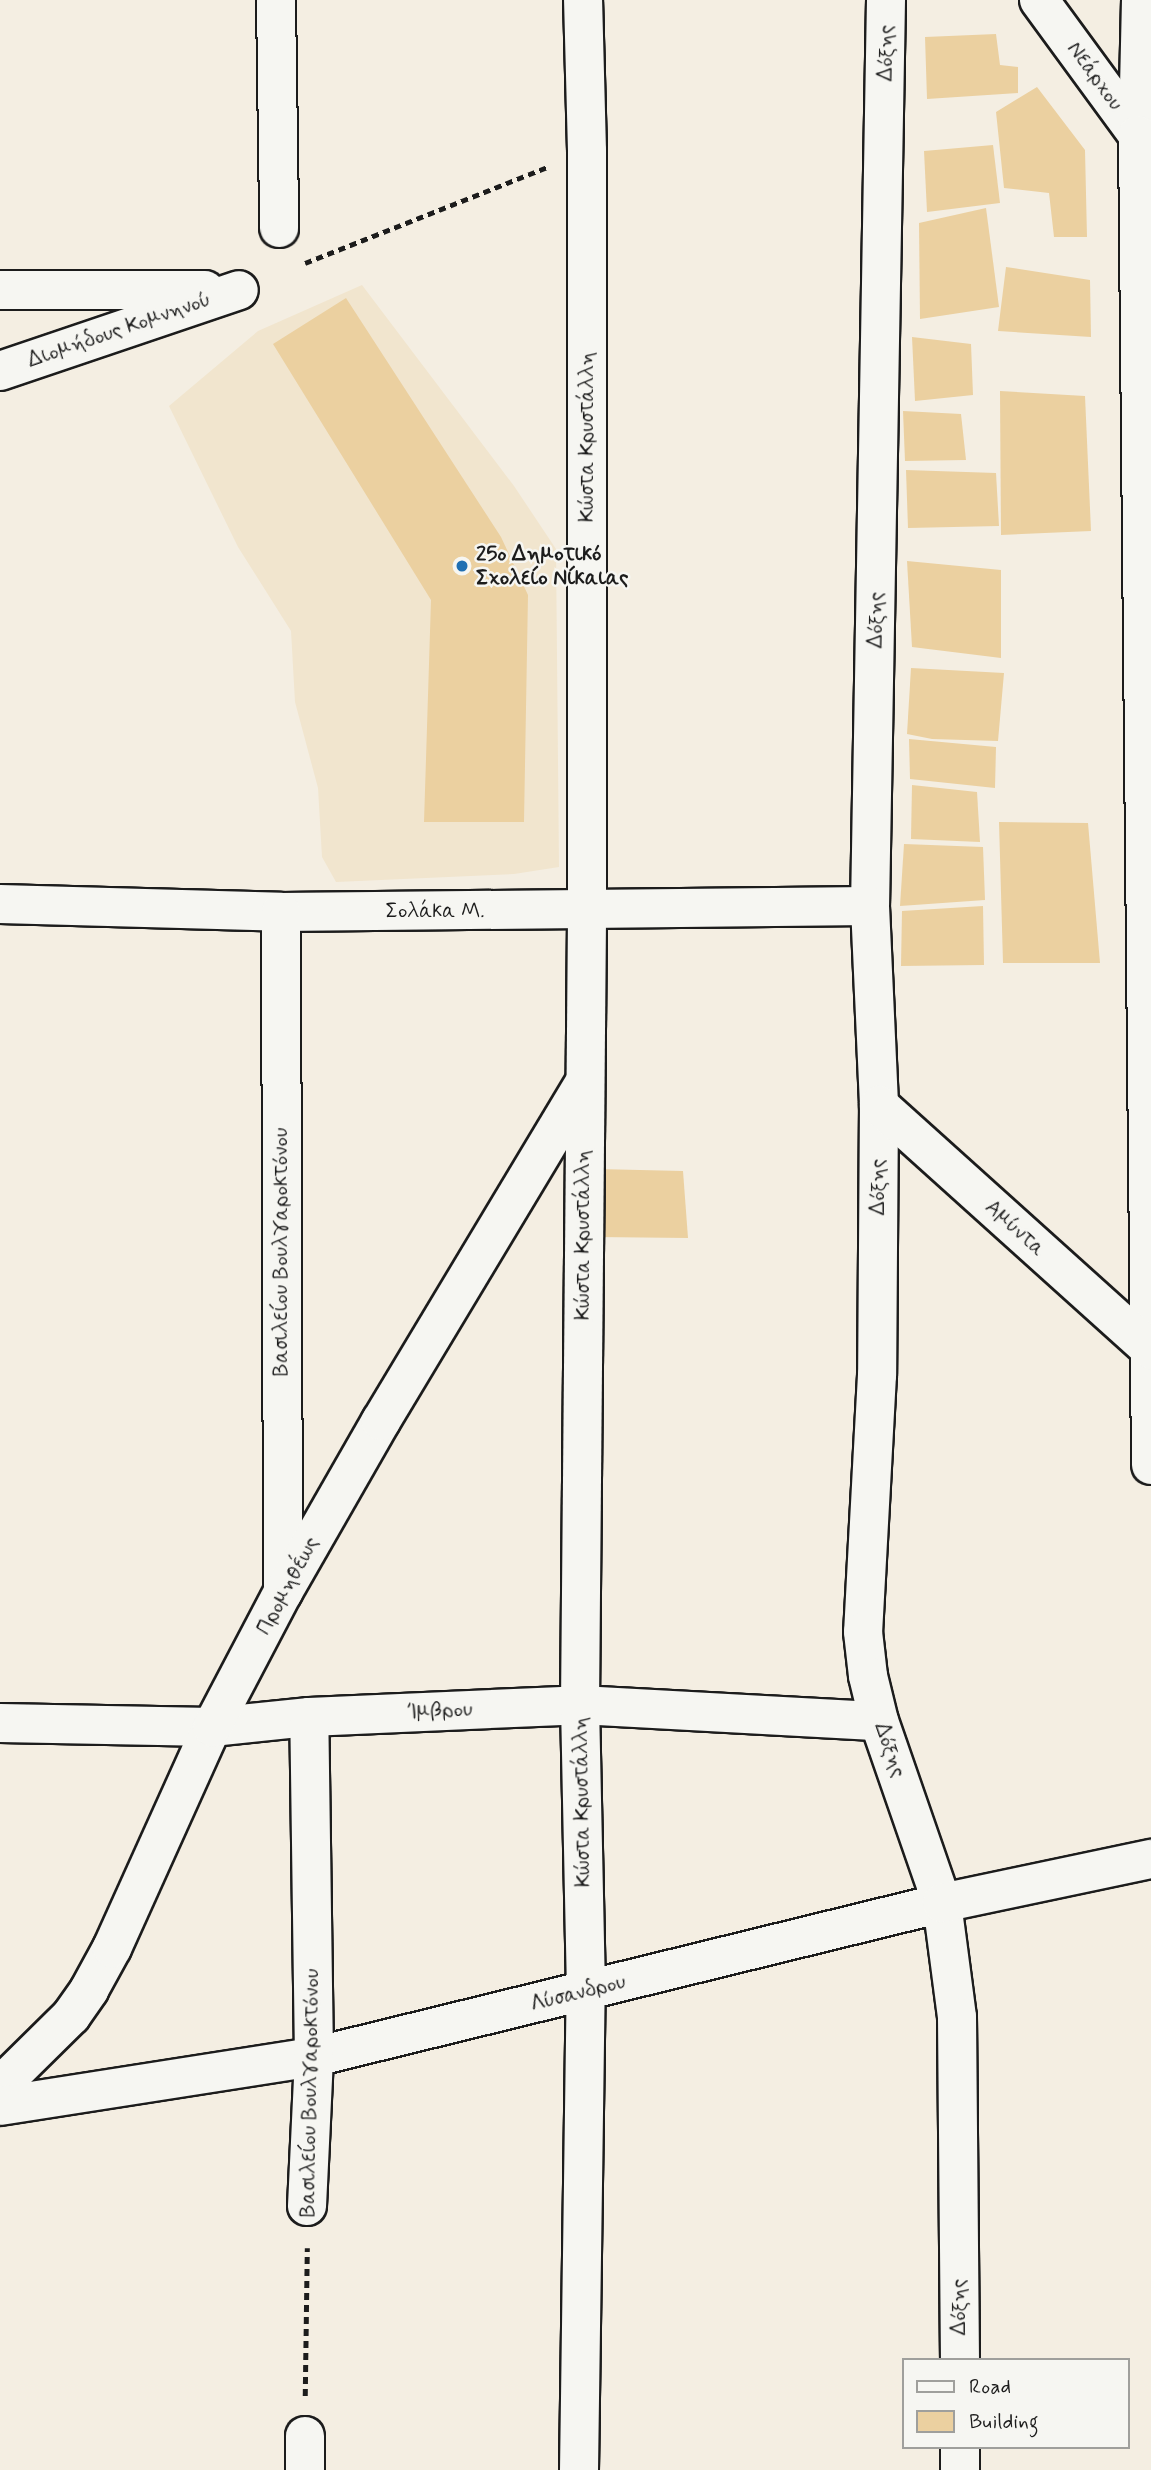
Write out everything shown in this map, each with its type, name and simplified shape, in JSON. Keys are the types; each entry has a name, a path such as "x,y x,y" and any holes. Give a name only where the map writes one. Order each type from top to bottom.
{"street":[{"path":"276,0 279,228"},
{"name":"Κώστα Κρυστάλλη","path":"579,2470 586,1991 580,1704 587,911 587,151 583,0"},
{"name":"Δόξης","path":"887,0 870,906 879,1105 877,1375 863,1632 868,1676 879,1721 942,1903 957,2017 960,2358"},
{"name":"Νεάρχου","path":"1039,0 1145,144"},
{"path":"1140,0 1145,144 1151,1465"},
{"path":"0,290 239,290"},
{"name":"Διομήδους Κομνηνού","path":"0,371 239,290"},
{"name":"Σολάκα Μ.","path":"0,904 281,912 587,911 870,906"},
{"name":"Βασιλείου Βουλγαροκτόνου","path":"281,912 283,1592"},
{"name":"Προμηθέως","path":"0,2086 71,2016 89,1990 112,1948 212,1727 283,1592 381,1421 584,1084"},
{"name":"Αμύντα","path":"879,1105 1150,1349"},
{"name":"Ίμβρου","path":"0,1723 212,1727 309,1717 580,1704 879,1721"},
{"name":"Βασιλείου Βουλγαροκτόνου","path":"307,2206 314,2057 309,1717"},
{"name":"Λύσανδρου","path":"0,2106 314,2057 942,1903 1151,1859"},
{"path":"960,2449 960,2470"}],"path":[{"path":"239,290 587,151"},
{"name":"Βασιλείου Βουλγαροκτόνου","path":"305,2453 307,2206"}],"shaded area":[{"path":"362,285 514,486 556,549 559,867 514,874 336,882 322,857 318,788 295,702 291,631 238,547 169,406 258,331"}],"building":[{"path":"996,34 1000,65 1018,67 1018,93 927,99 925,37"},
{"path":"1037,87 1085,150 1087,237 1054,237 1049,193 1004,188 996,112"},
{"path":"993,145 1000,203 927,212 924,151"},
{"path":"986,208 999,307 920,319 919,223"},
{"path":"1006,267 1090,280 1091,337 998,331"},
{"name":"25o Δημοτικό Σχολείο Νίκαιας","path":"346,298 501,537 528,595 524,822 424,822 431,600 273,344"},
{"path":"912,337 971,344 973,395 915,401"},
{"path":"1000,391 1085,396 1091,531 1001,535"},
{"path":"903,411 961,414 966,460 905,461"},
{"path":"906,470 996,473 999,526 908,528"},
{"path":"907,561 1001,570 1001,658 912,647"},
{"path":"911,668 1004,673 998,741 932,739 907,734"},
{"path":"909,739 996,747 995,788 910,779"},
{"path":"912,785 977,792 980,842 911,839"},
{"path":"999,822 1088,823 1100,963 1003,963"},
{"path":"904,844 983,847 985,900 900,906"},
{"path":"983,906 984,965 901,966 902,911"},
{"path":"597,1169 683,1171 688,1238 596,1237"}],"place":[{"name":"25o Δημοτικό Σχολείο Νίκαιας","path":"462,566"}]}
